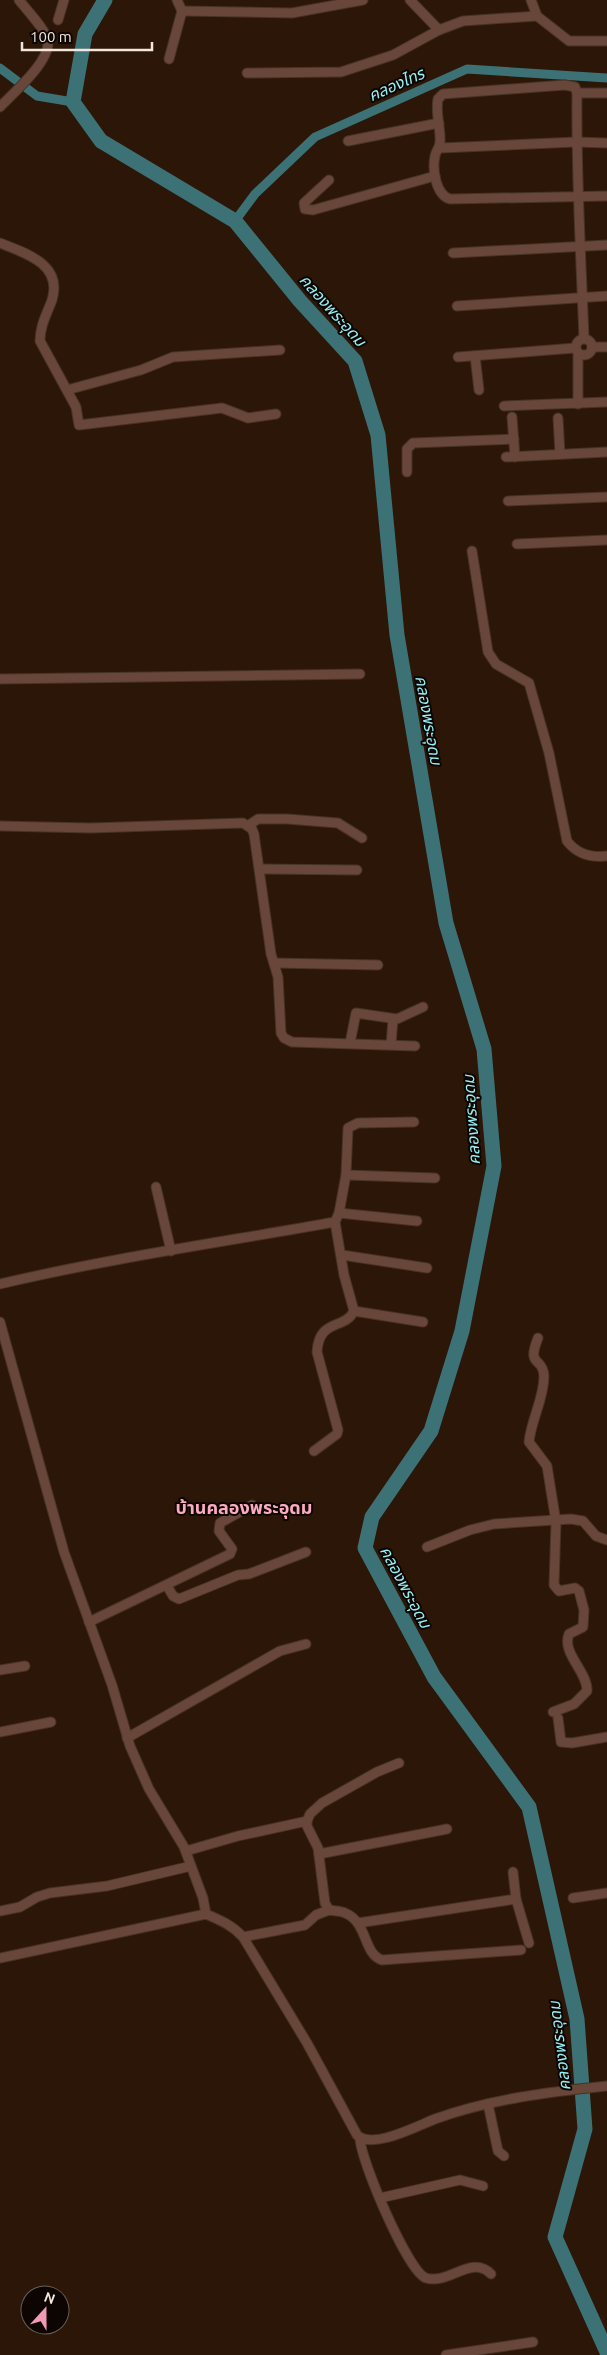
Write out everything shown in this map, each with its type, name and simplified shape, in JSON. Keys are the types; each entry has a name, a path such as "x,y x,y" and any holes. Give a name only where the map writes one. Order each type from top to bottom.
{"street":[{"path":"0,107 42,61 48,42 45,34 19,0"},
{"path":"58,20 64,0"},
{"path":"169,60 182,11 178,0"},
{"path":"182,11 292,13 364,0"},
{"path":"410,0 439,30"},
{"path":"531,0 537,16 569,41 607,41"},
{"path":"247,72 341,72 393,55 439,30 463,21 537,16"},
{"path":"584,339 581,245 579,197 576,142 577,93 574,87 564,85 443,94 437,105 440,148 434,158 435,176 440,193 450,200 579,197 607,196"},
{"path":"577,93 607,93"},
{"path":"348,141 439,123"},
{"path":"440,148 576,142 607,143"},
{"path":"329,180 304,203 305,209 313,210 435,176"},
{"path":"0,243 35,258 47,269 53,293 40,329 40,341 76,407 80,425 222,408 248,418 276,414"},
{"path":"453,253 607,245"},
{"path":"457,306 607,296"},
{"path":"584,339 592,347"},
{"path":"578,404 577,351 578,341 584,339"},
{"path":"592,347 607,346"},
{"path":"458,357 577,351 587,354 592,347"},
{"path":"67,390 141,370 173,357 280,350"},
{"path":"475,356 479,390"},
{"path":"504,406 607,402"},
{"path":"512,417 514,439 511,457 607,452"},
{"path":"558,418 560,454"},
{"path":"407,472 407,449 413,443 514,439"},
{"path":"508,501 607,497"},
{"path":"517,544 607,540"},
{"path":"472,551 488,652 496,664 530,683 549,753 566,841 576,851 596,857 607,856"},
{"path":"0,679 360,674"},
{"path":"249,825 258,820 277,819 338,823 362,838"},
{"path":"0,826 91,828 243,823 249,825 254,834 274,963 278,977 281,1033 284,1038 292,1042 416,1046"},
{"path":"260,869 357,870"},
{"path":"274,963 378,965"},
{"path":"350,1043 356,1013 393,1020 423,1007"},
{"path":"391,1045 393,1020"},
{"path":"314,1451 337,1434 338,1430 318,1360 319,1340 325,1330 352,1317 354,1310 344,1275 337,1217 346,1175 347,1134 350,1126 358,1123 414,1122"},
{"path":"346,1175 435,1178"},
{"path":"156,1187 171,1251"},
{"path":"0,1284 86,1264 171,1251 337,1217 417,1221"},
{"path":"342,1254 428,1268"},
{"path":"354,1310 423,1322"},
{"path":"0,1322 64,1552 112,1685 127,1738 136,1763 149,1789 186,1851 203,1898 206,1914"},
{"path":"538,1338 532,1354 534,1360 542,1367 544,1376 529,1442 547,1466 556,1522 554,1585 559,1591 578,1589 584,1610 583,1627 568,1634 567,1638 570,1651 587,1687 587,1691 574,1704 556,1715 561,1742 572,1743 607,1737"},
{"path":"89,1622 230,1554 232,1549 220,1531 220,1523 252,1505"},
{"path":"427,1546 470,1530 494,1524 556,1522 570,1519 584,1521 596,1536 607,1540"},
{"path":"167,1586 172,1596 178,1599 238,1575 249,1574 306,1552"},
{"path":"127,1738 280,1652 306,1644"},
{"path":"0,1670 25,1666"},
{"path":"0,1732 51,1722"},
{"path":"329,1910 326,1903 319,1854 307,1821 310,1814 322,1803 377,1772 400,1763"},
{"path":"186,1851 238,1836 307,1821"},
{"path":"319,1854 447,1830"},
{"path":"0,1911 20,1907 37,1897 50,1893 107,1886 192,1866"},
{"path":"513,1872 516,1899 529,1943"},
{"path":"573,1898 607,1893"},
{"path":"358,1923 516,1899"},
{"path":"243,1937 305,1925 316,1915 329,1910 346,1913 358,1923 370,1950 382,1960 521,1950"},
{"path":"0,1958 206,1914 231,1925 243,1937 360,2138 363,2157 380,2198 410,2260 426,2278 446,2276 476,2267 486,2269 491,2274"},
{"path":"360,2138 379,2140 466,2109 488,2104 555,2091 607,2086"},
{"path":"488,2104 498,2152 504,2156"},
{"path":"380,2198 460,2180 483,2186"},
{"path":"446,2355 533,2342"}],"waterway":[{"name":"คลองพระอุดม","path":"105,0 85,34 73,102 101,141 235,221 300,301 355,361 378,435 397,635 446,923 484,1049 494,1166 462,1331 431,1431 372,1517 365,1548 434,1677 529,1807 577,2019 585,2129 555,2237 607,2352"},
{"path":"0,68 37,96 73,102"},
{"name":"คลองไทร","path":"235,221 255,194 315,137 467,69 607,78"}],"district":[{"name":"บ้านคลองพระอุดม","path":"244,1507"}]}
